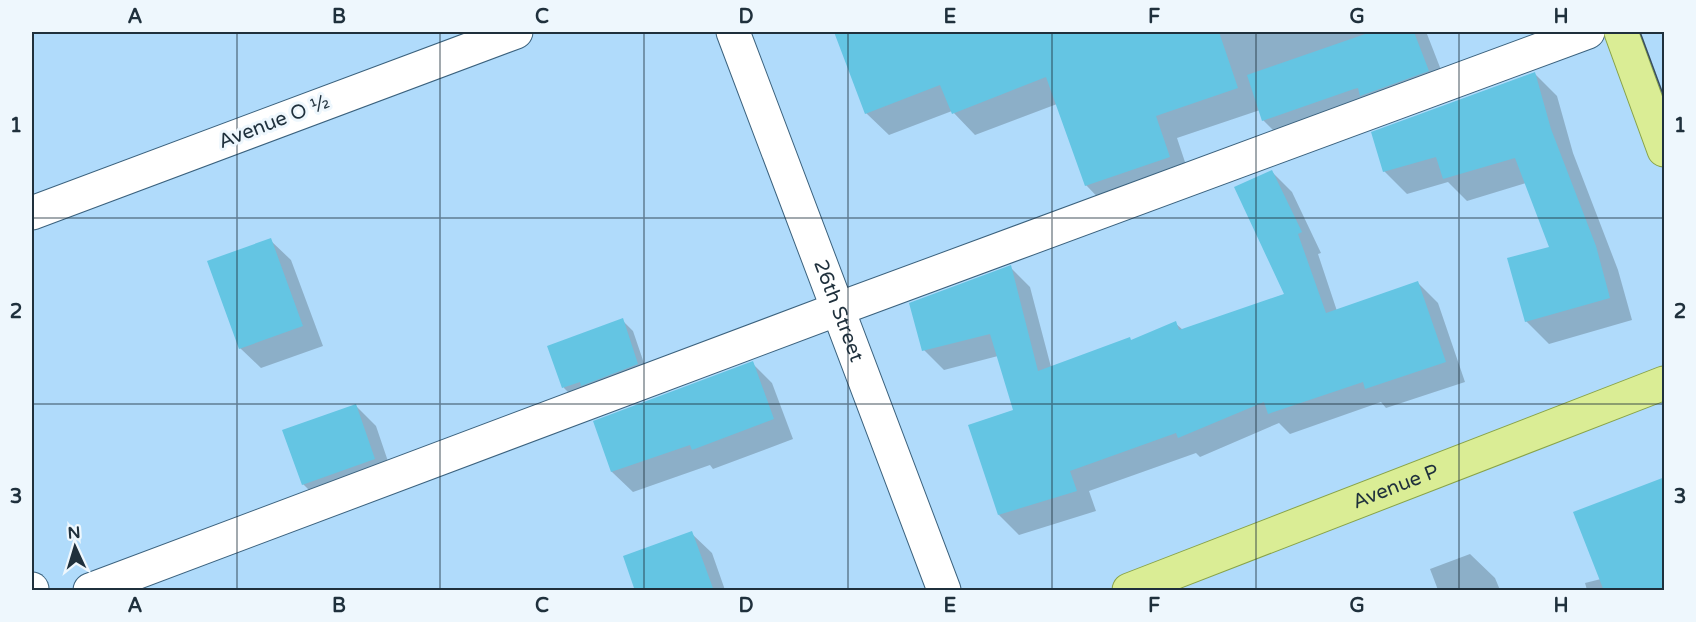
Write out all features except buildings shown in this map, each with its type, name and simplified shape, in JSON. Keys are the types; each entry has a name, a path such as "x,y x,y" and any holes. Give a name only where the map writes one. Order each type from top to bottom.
{"main road":[{"path":"1621,32 1665,150"},
{"name":"Avenue P","path":"1129,591 1665,383"}],"street":[{"name":"Avenue O ½","path":"32,213 516,32"},
{"name":"26th Street","path":"734,32 944,591"},
{"path":"90,591 838,309 1588,32"}],"tram line":[{"path":"1640,32 1664,97"}]}
